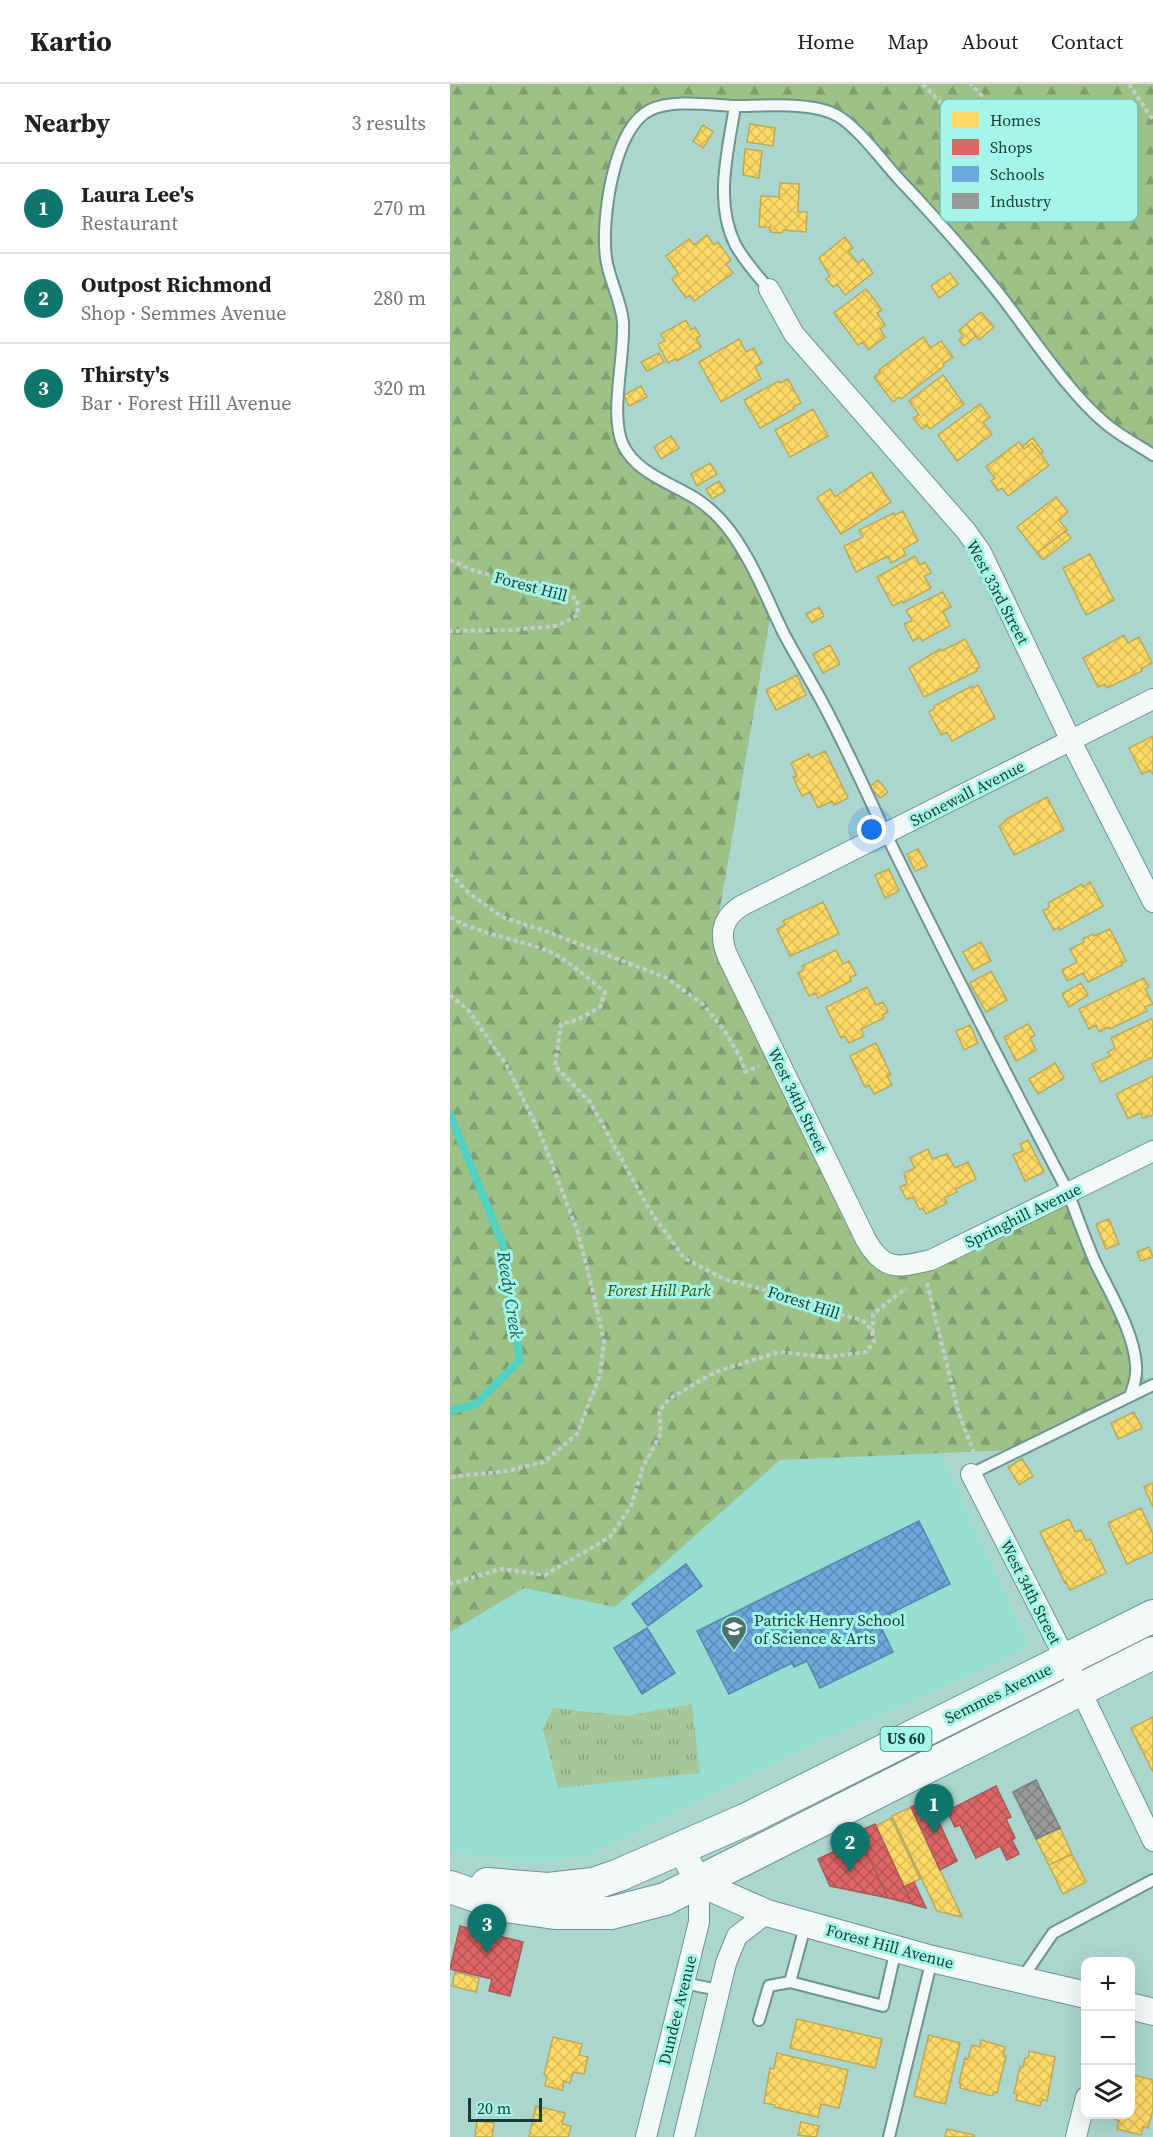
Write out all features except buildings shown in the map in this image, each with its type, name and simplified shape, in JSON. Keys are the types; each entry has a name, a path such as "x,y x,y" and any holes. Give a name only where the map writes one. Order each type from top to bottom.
{"main road":[{"name":"Semmes Avenue","path":"681,1849 747,1819 1153,1616"},
{"name":"Semmes Avenue","path":"699,1883 1153,1653"},
{"name":"US 60","path":"450,1881 548,1889 585,1885 619,1875 681,1849"},
{"name":"US 60","path":"450,1887 506,1906 555,1913 611,1913 665,1899 699,1883"}],"street":[{"name":"West 33rd Street","path":"769,289 794,334 966,531 981,552 1071,741 1153,902"},
{"name":"Stonewall Avenue","path":"723,926 728,917 741,906 1153,699"},
{"name":"West 34th Street","path":"723,926 724,948 866,1240 873,1252 890,1265"},
{"name":"Springhill Avenue","path":"890,1265 901,1266 931,1260 1153,1151"},
{"name":"West 34th Street","path":"976,1472 1153,1841"},
{"path":"681,1849 699,1883"},
{"name":"Forest Hill Avenue","path":"699,1883 767,1913 932,1959 1081,1994"},
{"name":"Dundee Avenue","path":"646,2137 699,1922 699,1883"},
{"path":"684,2137 726,1963 737,1936 767,1913"},
{"path":"1135,2007 1153,2012"},
{"path":"1076,2137 1081,2117"}],"lane":[{"path":"1130,1396 1136,1379 1133,1350 1068,1192 886,834 829,715 785,635 740,544 700,501 638,465 624,449 618,433 617,416 623,321 606,261 605,233 609,184 616,162 636,123 649,110 685,105 774,105 816,109 838,116 962,246 1077,394 1114,430 1153,454"},
{"path":"735,106 724,182 725,215 736,246 769,289"},
{"path":"976,1472 1153,1385"},
{"path":"1020,1980 1053,1934 1153,1880"},
{"path":"790,1982 806,1923"},
{"path":"759,2020 769,1986 790,1982 883,2006 896,1949"},
{"path":"890,2137 932,1959"},
{"path":"683,1983 719,1990"}],"path":[{"path":"923,84 940,102"},
{"path":"971,84 984,99"},
{"path":"1129,84 1153,120"},
{"name":"Forest Hill","path":"450,560 475,571 577,599 578,615 556,626 513,630 450,631"},
{"path":"450,874 470,893 502,917 568,939 668,978 704,1005 726,1033 746,1072 777,1057"},
{"name":"Forest Hill","path":"450,917 506,939 546,950 604,992 600,1006 579,1019 561,1024 555,1065 590,1102 649,1209 684,1258 724,1279 765,1290 811,1307 862,1320 873,1334"},
{"path":"450,995 469,1011 507,1066 542,1138 577,1230 604,1342 600,1375 577,1434 544,1462 507,1471 450,1477"},
{"path":"450,1584 501,1569 545,1575 610,1537 631,1506 643,1467 661,1433 659,1411 669,1399 715,1372 779,1352 828,1357 866,1352 874,1342 873,1314 909,1285 922,1262"},
{"path":"922,1262 958,1414 976,1472"}],"shaded area":[{"name":"Patrick Henry School of Science & Arts","path":"940,1453 1029,1645 1007,1659 820,1741 593,1853 564,1860 538,1862 450,1852 450,1632 524,1588 615,1607 780,1460"}],"green space":[{"name":"Forest Hill Park","path":"450,84 1153,84 1153,446 1147,449 1104,423 962,248 861,137 822,110 685,105 649,114 633,129 618,158 604,217 619,334 620,436 633,459 719,515 773,601 716,931 869,1245 904,1265 1067,1194 1149,1390 1013,1450 780,1460 615,1607 524,1588 450,1632"},
{"path":"692,1704 700,1773 558,1788 543,1729 553,1708 626,1716"}],"waterway":[{"name":"Reedy Creek","path":"450,1114 503,1245 520,1360 476,1404 450,1411"}],"place":[{"name":"Patrick Henry School of Science & Arts","path":"734,1652"},
{"name":"Laura Lee's","path":"934,1834"},
{"name":"Outpost Richmond","path":"850,1872"},
{"name":"Thirsty's","path":"487,1954"}]}
